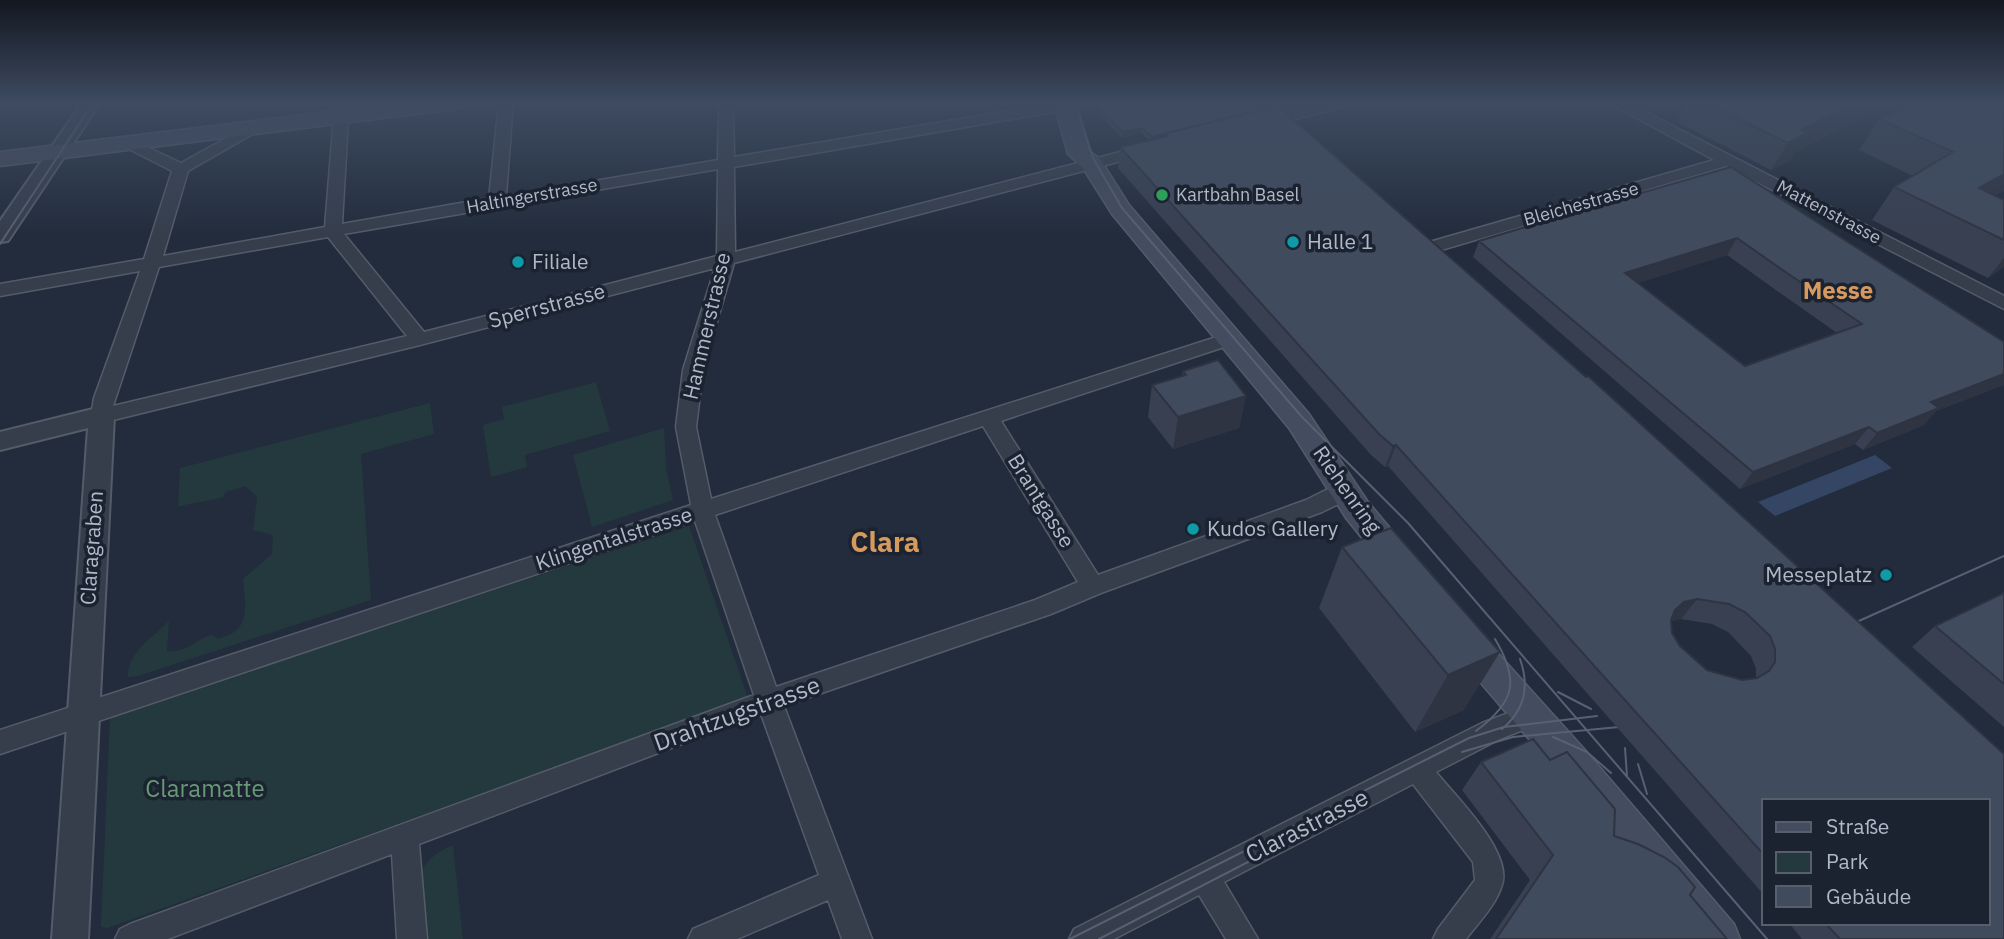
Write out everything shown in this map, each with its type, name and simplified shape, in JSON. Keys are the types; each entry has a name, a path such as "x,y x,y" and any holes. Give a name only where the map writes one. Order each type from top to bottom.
{"main road":[{"path":"0,159 104,147"},
{"name":"Riehenring","path":"1092,147 1094,152 1091,164 1119,209 1299,421 1357,510 1719,939"}],"street":[{"path":"0,236 8,214 61,147"},
{"path":"136,147 181,169 221,147"},
{"path":"339,147 333,232 420,339"},
{"path":"496,202 502,147"},
{"name":"Hammerstrasse","path":"725,147 726,260 693,370 686,427 703,510 767,701 856,939"},
{"name":"Haltingerstrasse","path":"0,290 820,147"},
{"name":"Sperrstrasse","path":"0,441 420,339 1157,147"},
{"name":"Mattenstrasse","path":"1704,147 2004,303"},
{"name":"Bleichestrasse","path":"1433,247 1730,160"},
{"name":"Claragraben","path":"69,939 101,416 104,398 152,262 181,169"},
{"name":"Klingentalstrasse","path":"0,742 383,614 1229,339"},
{"name":"Brantgasse","path":"988,417 1093,586"},
{"name":"Drahtzugstrasse","path":"130,939 767,701 967,634 1314,506 1345,491"},
{"name":"Clarastrasse","path":"1084,939 1491,731 1532,715"},
{"path":"1417,769 1483,852 1489,866 1491,879 1487,888 1448,939"},
{"path":"405,836 412,939"},
{"path":"1205,878 1243,939"},
{"path":"703,939 836,881"}],"green space":[{"path":"596,382 610,431 525,455 527,467 491,477 483,425 504,419 502,407"},
{"path":"430,403 434,434 361,454 371,600 128,677 136,653 169,621 167,651 185,648 211,635 218,639 236,630 244,617 243,579 272,554 273,535 253,530 257,497 246,486 226,492 223,497 178,507 180,468"},
{"path":"664,428 666,468 673,500 592,527 573,455"},
{"name":"Claramatte","path":"689,526 748,698 108,928 101,927 110,717"},
{"path":"453,845 463,939 425,939 419,895 422,872 427,862"}],"water":[{"path":"1875,455 1892,468 1775,516 1758,502"}],"building":[{"path":"1120,147 1324,147 1588,376 2004,754 2004,939 1840,939 1827,925 1990,925 1990,799 1762,799 1762,853 1396,445 1393,446 1379,434","holes":["1697,599 1729,604 1745,612 1770,636 1775,649 1775,662 1769,671 1757,678 1742,680 1707,670 1680,646 1672,633 1671,620 1675,610 1684,602"]},
{"path":"1941,147 2004,147 2004,174 1979,188 2004,200 2004,240 1894,187 1953,152"},
{"path":"1731,167 2004,342 2004,374 1931,402 1939,408 1877,433 1869,427 1753,472 1479,241 1582,210 1577,206 1632,190 1638,194","holes":["1737,238 1862,324 1745,366 1625,273"]},
{"path":"1218,360 1246,396 1178,417 1152,385 1186,375 1183,371"},
{"path":"1391,528 1500,652 1448,675 1342,547"},
{"path":"2004,593 2004,684 1935,626"},
{"path":"1533,739 1550,760 1567,752 1615,809 1614,836 1638,844 1678,867 1695,887 1690,895 1727,939 1496,939 1553,855 1481,762"}],"tram line":[{"path":"0,244 64,147"},
{"path":"1090,147 1093,158 1122,208 1302,417 1408,523 1577,718"},
{"path":"1841,629 2004,556"},
{"path":"1476,731 1499,710 1510,690 1508,667 1495,639"},
{"path":"1504,727 1516,714 1523,697 1525,679 1520,659"},
{"path":"1558,692 1591,709"},
{"path":"1577,718 1597,716"},
{"path":"1504,727 1577,718"},
{"path":"1577,718 1587,730"},
{"path":"1070,939 1469,738 1504,727"},
{"path":"1587,730 1619,727"},
{"path":"1462,752 1513,737 1587,730"},
{"path":"1587,730 1767,939"},
{"path":"1553,737 1587,752 1611,773"},
{"path":"1625,748 1627,776"},
{"path":"1638,764 1647,794"},
{"path":"1099,939 1341,814"}],"place":[{"name":"Kartbahn Basel","path":"1162,195"},
{"name":"Halle 1","path":"1293,242"},
{"name":"Filiale","path":"518,262"},
{"name":"Kudos Gallery","path":"1193,529"},
{"name":"Messeplatz","path":"1886,575"}],"district":[{"name":"Messe","path":"1838,291"},
{"name":"Clara","path":"885,542"}]}
